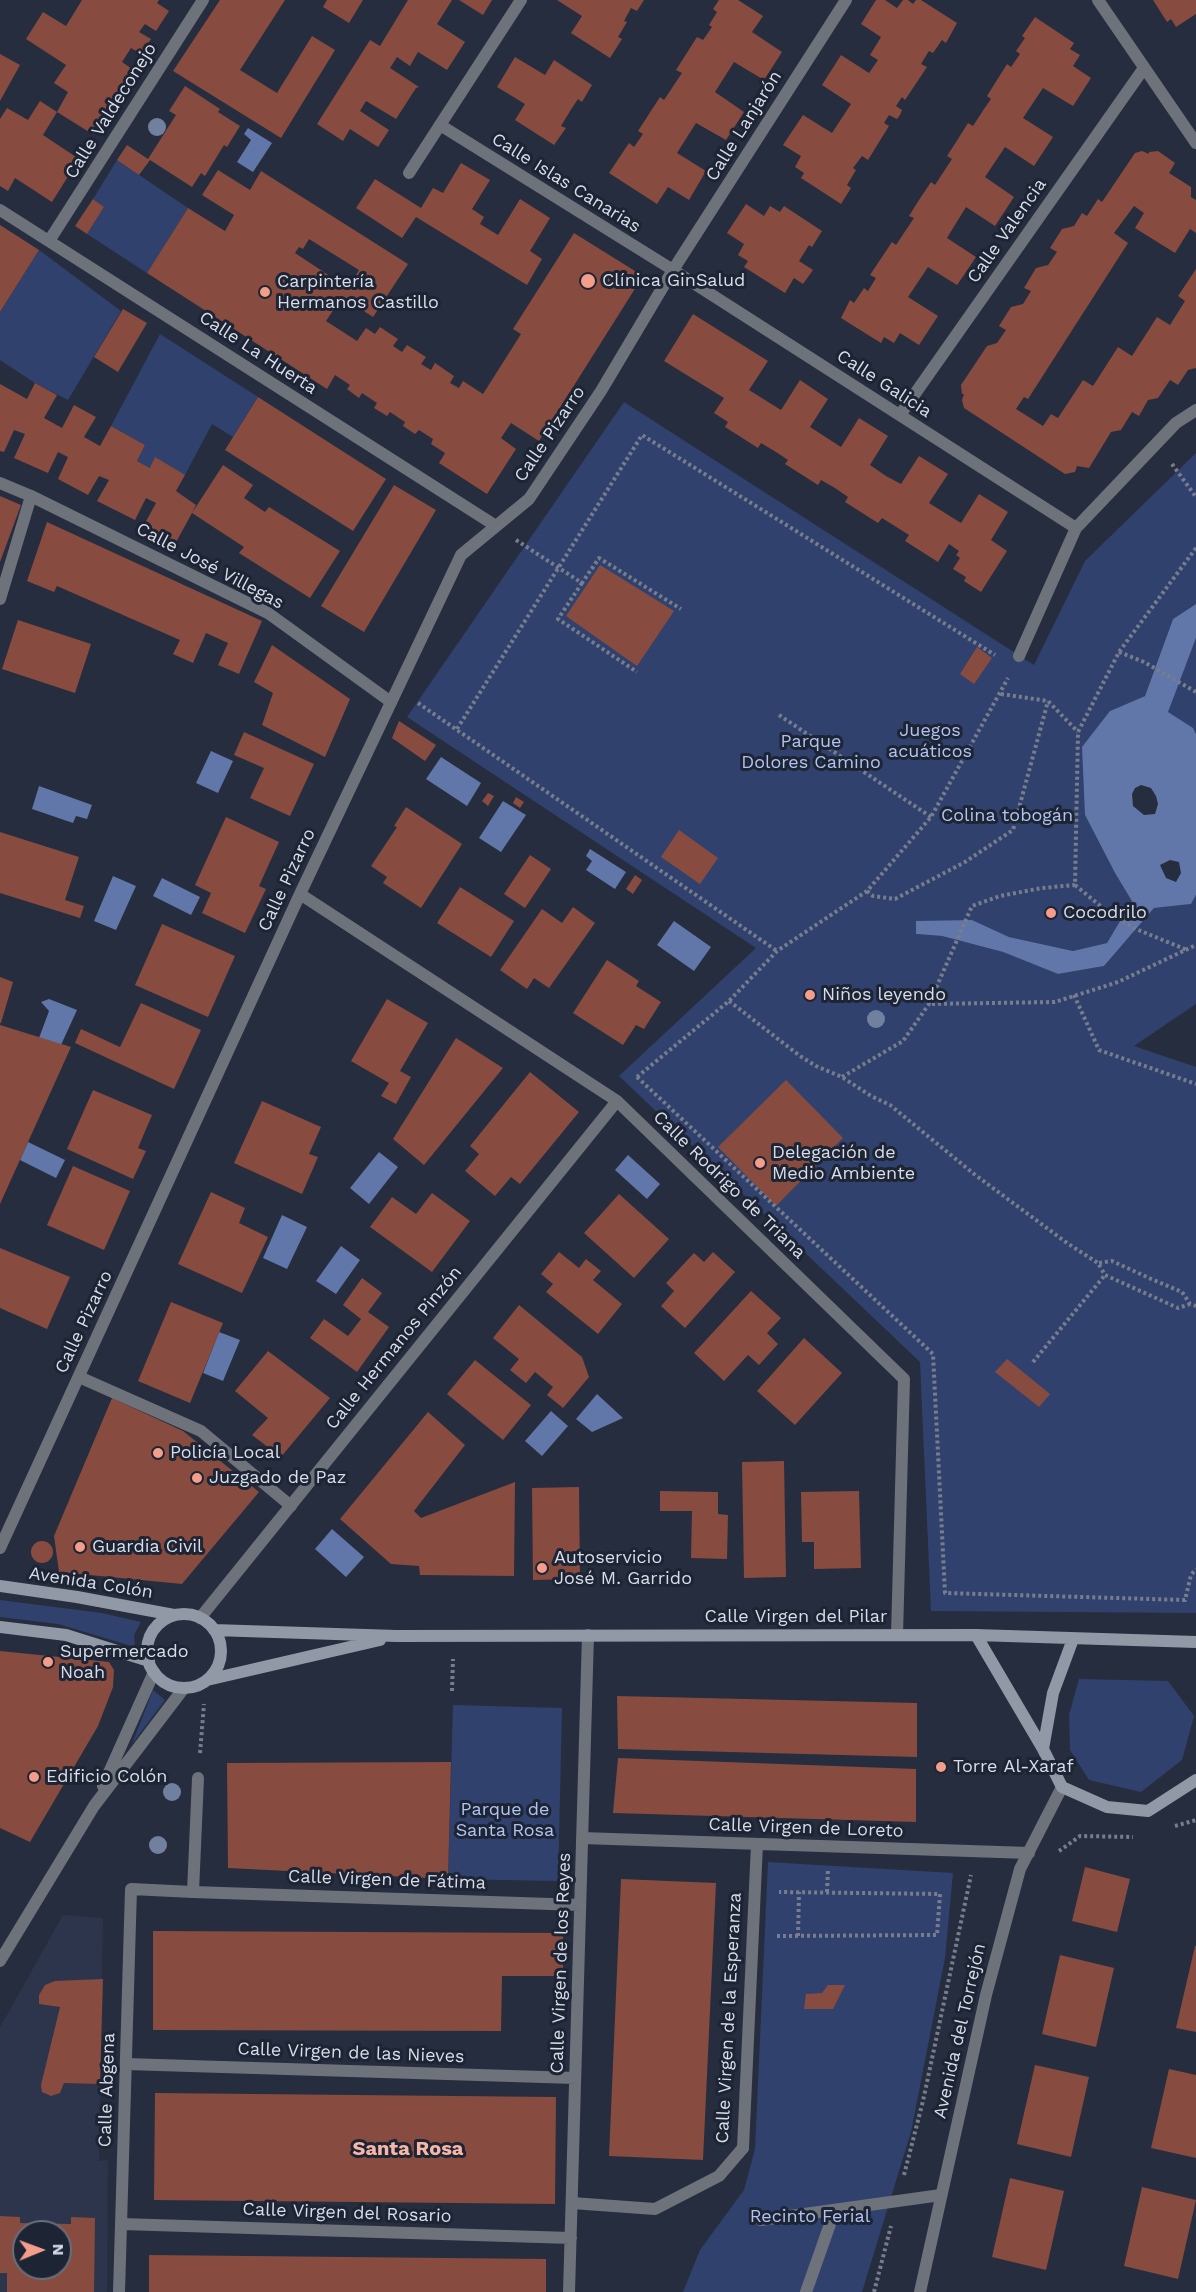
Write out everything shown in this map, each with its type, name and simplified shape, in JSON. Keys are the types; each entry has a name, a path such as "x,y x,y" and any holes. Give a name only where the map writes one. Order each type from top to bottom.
{"main road":[{"name":"Avenida Colón","path":"0,1586 176,1615"},
{"path":"188,1614 200,1618 214,1630 221,1650 219,1662 206,1681 184,1688 171,1686 161,1680 151,1667 147,1650 155,1629 164,1620 176,1615 188,1614"},
{"path":"0,1627 66,1635 151,1667"},
{"name":"Calle Virgen del Pilar","path":"214,1630 396,1636 976,1635 1196,1643"},
{"path":"976,1635 1043,1749 1062,1787 1107,1807 1148,1811 1196,1780"},
{"name":"Calle Virgen del Pilar","path":"206,1681 396,1636"},
{"path":"1043,1749 1053,1693 1073,1639"}],"street":[{"name":"Calle Valdeconejo","path":"49,241 202,0"},
{"path":"409,173 521,0"},
{"name":"Calle Lanjarón","path":"674,270 846,0"},
{"path":"1098,0 1196,144"},
{"name":"Calle Valencia","path":"900,415 1144,68"},
{"name":"Calle Islas Canarias","path":"440,125 674,270"},
{"name":"Calle La Huerta","path":"0,210 496,526"},
{"name":"Calle Galicia","path":"674,270 1076,528"},
{"name":"Calle Pizarro","path":"0,1548 300,894 461,555 528,499 601,391 674,270"},
{"path":"1017,661 1076,528 1176,423 1196,410"},
{"name":"Calle José Villegas","path":"0,483 31,496 268,613 391,702"},
{"path":"0,599 31,496"},
{"name":"Calle Rodrigo de Triana","path":"300,894 616,1101 904,1379 897,1635"},
{"name":"Calle Hermanos Pinzón","path":"200,1618 616,1101"},
{"path":"79,1377 201,1431 291,1506"},
{"name":"Calle Virgen de los Reyes","path":"569,2292 588,1635"},
{"path":"94,1806 151,1667"},
{"path":"0,1961 94,1806 184,1688"},
{"path":"193,1892 198,1778"},
{"name":"Avenida del Torrejón","path":"920,2292 986,1995 1020,1869 1062,1787"},
{"name":"Calle Virgen de Loreto","path":"582,1838 1029,1853"},
{"name":"Calle Virgen de la Esperanza","path":"572,2204 655,2209 719,2176 743,2148 757,1844"},
{"name":"Calle Virgen de Fátima","path":"131,1889 580,1905"},
{"name":"Calle Abgena","path":"119,2292 131,1889"},
{"name":"Calle Virgen de las Nieves","path":"126,2064 575,2078"},
{"path":"761,2220 941,2195"},
{"path":"806,2292 834,2210"},
{"name":"Calle Virgen del Rosario","path":"122,2224 571,2238"}],"path":[{"path":"457,729 642,435 1017,661 1001,694 931,817 867,891 777,951 729,1000 637,1077"},
{"path":"1155,445 1177,470 1196,498"},
{"path":"496,526 582,583"},
{"path":"1075,885 1078,732 1119,652 1196,548"},
{"path":"637,672 558,619 598,558 681,609"},
{"path":"1119,652 1144,662 1195,691"},
{"path":"397,689 777,951"},
{"path":"1001,694 1048,701 1078,732"},
{"path":"867,891 873,896 895,899 965,862 1013,830 1048,701"},
{"path":"779,715 931,817"},
{"path":"842,1077 903,1041 929,1004 945,963 972,906 1000,896 1042,888 1075,885 1109,913 1136,929 1188,950"},
{"path":"929,1004 1055,1002 1118,982 1196,945"},
{"path":"1074,996 1100,1050 1196,1084"},
{"path":"729,1000 800,1056 890,1105 974,1174 1066,1244 1098,1263 1105,1275 1178,1308 1191,1304"},
{"path":"1098,1263 1112,1261 1182,1292 1191,1304 1196,1306"},
{"path":"1033,1362 1105,1275"},
{"path":"1191,1575 1196,1569"},
{"path":"198,1778 206,1681"},
{"path":"826,1892 828,1866"},
{"path":"775,1946 776,1936 937,1935 940,1894 779,1892"},
{"path":"798,1936 799,1892"}],"shaded area":[{"path":"248,128 272,143 253,172 237,162 251,140 244,134"},
{"path":"1196,604 1196,638 1168,712 1193,728 1196,734 1196,895 1191,904 1154,908 1104,966 1058,974 1003,952 942,936 916,934 916,921 972,920 1009,937 1073,951 1107,943 1132,901 1085,815 1082,747 1110,711 1145,696 1173,619","holes":["1141,785 1151,788 1156,796 1158,804 1155,814 1144,815 1133,806 1132,794 1135,788","1170,860 1179,862 1181,873 1176,882 1166,878 1160,865"]},
{"path":"211,751 233,761 218,793 196,783"},
{"path":"441,757 481,783 467,806 426,779"},
{"path":"39,786 92,805 87,819 76,816 73,823 32,809"},
{"path":"503,801 526,815 501,852 479,838"},
{"path":"590,849 626,872 615,889 586,870 592,861 586,856"},
{"path":"113,876 136,886 116,930 94,921"},
{"path":"162,878 200,897 191,915 153,896"},
{"path":"674,921 711,947 694,971 657,945"},
{"path":"49,999 77,1010 61,1045 39,1038 49,1011 41,1002"},
{"path":"28,1142 65,1160 56,1178 20,1160"},
{"path":"379,1152 398,1167 369,1204 350,1188"},
{"path":"628,1155 660,1184 647,1199 615,1170"},
{"path":"282,1215 307,1227 287,1269 263,1258"},
{"path":"341,1246 360,1260 336,1294 316,1281"},
{"path":"219,1332 240,1340 223,1381 203,1373"},
{"path":"597,1394 623,1418 592,1432 576,1419"},
{"path":"551,1411 568,1426 542,1456 525,1441"},
{"path":"332,1529 364,1557 346,1577 315,1549"},
{"path":"63,1915 103,1918 99,2161 108,2160 107,2292 0,2292 0,2027"}],"green space":[{"path":"117,160 188,208 147,273 87,234 104,207 93,199"},
{"path":"39,250 121,311 68,400 35,383 0,360 0,312"},
{"path":"160,334 258,397 233,437 212,424 185,475 150,468 137,461 145,445 111,426"},
{"name":"Parque Dolores Camino","path":"624,402 1034,665 1085,561 1196,453 1196,604 1173,619 1145,696 1110,711 1085,815 1115,873 1133,901 1107,943 1073,951 1009,937 972,920 916,922 916,934 942,936 1003,952 1058,974 1104,966 1154,908 1191,904 1196,895 1196,1004 1134,1046 1196,1067 1196,1613 931,1611 920,1362 619,1076 756,948 407,717"},
{"path":"1196,638 1196,734 1192,728 1167,712"},
{"path":"0,1600 102,1613 141,1622 134,1635 135,1647 58,1624 0,1617"},
{"path":"1079,1679 1168,1681 1194,1716 1182,1760 1141,1792 1089,1780 1070,1750 1069,1715"},
{"path":"153,1690 165,1700 132,1744"},
{"name":"Parque de Santa Rosa","path":"453,1705 562,1708 558,1881 448,1879"},
{"name":"Recinto Ferial","path":"768,1862 953,1873 945,1958 911,2132 862,2292 683,2292 700,2250 744,2190 755,2149"}],"building":[{"path":"82,0 159,0 157,3 169,11 156,31 145,24 139,32 151,39 141,54 131,48 122,62 135,71 94,135 57,112 68,92 54,83 66,65 26,39 43,12 66,26"},
{"path":"220,0 285,0 240,70 277,93 312,36 335,50 281,138 173,71"},
{"path":"327,0 363,0 349,23 323,7"},
{"path":"408,0 452,0 437,24 465,42 447,70 418,52 410,66 397,57 390,68 419,87 416,88 396,119 366,101 360,111 389,130 378,147 350,129 343,141 317,124 370,40 380,46"},
{"path":"459,0 492,0 483,15"},
{"path":"557,0 644,0 637,11 631,8 624,21 627,22 618,37 622,39 610,58 571,33 582,16"},
{"path":"719,0 738,0 763,16 752,32 782,52 764,80 734,62 715,92 744,112 726,140 696,123 677,153 706,171 689,200 668,187 657,204 609,173 629,143 634,147 643,134 638,131 660,97 664,100 682,73 676,70 697,37 703,40 712,27 709,25 717,12 713,9"},
{"path":"876,0 885,0 897,8 903,0 908,0 913,4 916,0 921,0 957,23 946,43 942,40 933,53 929,51 921,64 927,67 905,100 902,97 896,106 902,110 897,119 889,115 884,123 889,126 868,160 862,156 853,168 856,170 847,185 851,188 841,204 801,178 804,173 795,167 801,156 783,145 803,115 832,133 851,104 822,85 841,55 869,73 878,60 870,55 881,37 861,24"},
{"path":"1153,0 1196,0 1196,14 1176,27 1171,19 1167,22"},
{"path":"1035,17 1074,43 1070,49 1080,55 1073,66 1091,78 1073,106 1043,88 1023,118 1053,137 1034,166 1005,147 985,177 1014,197 995,226 966,207 947,238 976,257 957,285 928,267 908,297 938,316 919,345 900,333 894,343 884,337 881,343 841,318 850,300 854,303 864,288 868,291 876,278 870,275 892,242 896,245 914,218 909,216 931,182 935,185 952,159 947,156 968,123 973,126 991,99 987,96 1007,64 1011,67 1020,54 1016,51 1025,38 1022,36"},
{"path":"0,54 20,65 0,101"},
{"path":"515,57 545,75 554,60 592,85 582,102 578,99 572,108 561,126 566,128 554,145 515,120 525,104 497,87"},
{"path":"185,86 220,109 218,112 240,126 227,147 224,145 205,176 201,173 192,187 150,160 139,175 117,160 127,145 148,159 176,115 169,111"},
{"path":"40,101 57,112 43,135 79,159 52,202 15,178 8,191 0,186 0,119 7,108 28,120"},
{"path":"1142,151 1149,154 1149,152 1158,151 1175,163 1169,173 1191,187 1191,197 1196,200 1196,233 1190,229 1175,253 1135,228 1144,213 1134,206 1114,233 1128,243 1028,399 1024,397 1016,409 1043,426 1051,414 1058,418 1083,380 1093,386 1118,347 1132,356 1157,317 1170,325 1185,301 1178,296 1196,269 1196,368 1188,370 1178,385 1170,380 1158,398 1148,400 1139,416 1132,412 1121,430 1111,432 1089,468 1077,466 1075,472 1065,474 964,408 962,400 964,394 962,394 961,385 987,346 997,343 1006,330 999,326 1011,307 1023,304 1031,291 1024,288 1036,268 1048,265 1057,252 1050,248 1062,229 1074,226 1082,213 1087,216 1098,199 1102,202 1135,153"},
{"path":"461,163 490,180 472,209 484,217 480,224 498,235 520,199 550,218 530,251 542,259 527,285 416,217 402,238 356,208 375,179 421,208 433,188 443,193"},
{"path":"218,170 250,190 261,171 408,264 373,317 342,297 326,321 357,341 366,328 375,334 380,327 398,339 393,346 402,352 407,345 426,357 421,364 431,370 435,363 454,376 450,383 459,388 463,381 483,394 521,334 513,329 574,233 643,276 539,441 511,423 501,438 516,449 487,494 439,463 445,453 431,444 433,439 419,430 415,434 403,426 405,422 390,412 387,416 374,408 377,403 362,393 359,398 347,389 350,385 335,375 327,389 147,273 188,208 225,231 234,215 202,195","holes":["309,239 359,270 348,288 295,253 299,247 303,249"]},
{"path":"93,199 104,207 87,234 75,226"},
{"path":"746,204 764,216 770,206 780,212 784,206 822,231 799,261 813,270 803,284 794,278 785,293 744,267 748,261 738,255 744,244 727,233"},
{"path":"0,225 39,250 0,312"},
{"path":"123,309 147,323 118,372 94,357"},
{"path":"693,314 768,361 749,390 781,410 800,380 828,399 810,427 841,447 859,418 888,436 870,465 886,476 901,484 919,456 948,474 929,503 961,523 979,494 1008,512 991,540 1007,551 981,592 964,581 966,577 953,569 960,558 956,555 959,551 949,544 938,562 905,541 909,535 882,518 878,523 845,502 848,497 835,488 821,480 818,485 785,464 788,460 776,452 761,443 758,448 725,427 728,422 714,413 724,398 664,361"},
{"path":"35,383 57,395 44,418 62,428 74,405 96,417 84,437 100,446 111,426 145,445 137,461 150,468 155,457 185,475 176,491 196,505 175,544 144,525 156,503 146,498 135,520 97,501 109,480 99,476 88,495 58,479 68,457 58,452 48,473 14,458 25,434 14,430 4,452 0,451 0,384 27,399"},
{"path":"258,397 386,479 353,531 225,450"},
{"path":"223,465 253,485 244,498 265,512 269,507 340,551 310,598 239,553 244,547 192,513"},
{"path":"394,485 436,510 364,632 321,606"},
{"path":"0,496 21,505 0,562"},
{"path":"47,522 262,621 239,674 218,665 228,643 206,633 193,663 173,654 180,640 57,586 54,592 27,581"},
{"path":"600,565 674,611 637,666 566,616"},
{"path":"18,620 91,644 75,693 2,669"},
{"path":"272,645 350,699 325,757 262,725 273,693 254,682"},
{"path":"977,647 992,658 974,684 960,674"},
{"path":"399,721 436,745 425,761 392,738"},
{"path":"244,732 314,764 290,816 250,798 264,768 234,755"},
{"path":"488,793 494,796 488,806 482,801"},
{"path":"516,797 524,802 520,808 513,803"},
{"path":"406,807 462,844 421,908 383,883 387,877 371,866 397,827 394,826"},
{"path":"226,817 279,842 259,886 266,889 245,933 202,913 211,893 195,885"},
{"path":"679,830 718,858 700,884 661,857"},
{"path":"0,832 79,857 65,900 84,906 80,918 0,893"},
{"path":"530,855 551,869 525,908 504,894"},
{"path":"635,875 642,880 633,894 626,889"},
{"path":"460,887 514,921 491,957 437,923"},
{"path":"573,907 595,923 549,988 534,978 527,989 500,970 542,909 562,923"},
{"path":"162,924 235,956 208,1017 135,985"},
{"path":"607,960 639,981 636,986 661,1002 644,1029 636,1025 623,1045 573,1013"},
{"path":"0,977 13,982 1,1023 0,1023"},
{"path":"387,999 428,1023 400,1071 411,1077 396,1104 381,1096 389,1083 351,1061"},
{"path":"141,1003 201,1030 174,1089 75,1043 81,1029 120,1047"},
{"path":"0,1025 71,1047 0,1204"},
{"path":"456,1038 503,1068 424,1165 393,1139"},
{"path":"530,1072 579,1112 520,1184 511,1177 495,1196 465,1171 479,1154 470,1146"},
{"path":"786,1080 843,1138 776,1206 718,1147"},
{"path":"93,1090 152,1115 138,1148 146,1151 133,1179 67,1149"},
{"path":"262,1101 321,1127 309,1154 318,1157 302,1194 234,1163"},
{"path":"73,1166 130,1191 104,1250 47,1225"},
{"path":"211,1192 245,1208 239,1223 268,1237 242,1293 178,1264"},
{"path":"432,1193 470,1221 432,1272 370,1227 392,1197 416,1214"},
{"path":"619,1194 669,1239 634,1278 584,1233"},
{"path":"0,1248 70,1277 47,1329 0,1308"},
{"path":"559,1252 579,1268 586,1259 601,1271 593,1280 622,1304 598,1334 546,1292 553,1284 541,1274"},
{"path":"713,1252 735,1272 685,1328 661,1306 674,1291 666,1283 694,1253 704,1262"},
{"path":"362,1278 382,1293 368,1312 389,1327 357,1372 310,1338 324,1319 348,1336 361,1319 343,1305"},
{"path":"751,1291 781,1318 767,1333 778,1344 759,1365 748,1355 724,1381 694,1353"},
{"path":"171,1302 223,1323 190,1403 138,1381"},
{"path":"519,1305 582,1357 589,1377 563,1408 547,1395 553,1387 535,1372 526,1383 510,1370 519,1359 493,1338"},
{"path":"804,1338 842,1373 795,1425 757,1391"},
{"path":"268,1351 330,1398 281,1457 252,1435 268,1418 235,1391"},
{"path":"1007,1359 1050,1394 1039,1407 995,1372"},
{"path":"475,1360 531,1405 503,1440 447,1394"},
{"path":"112,1398 183,1431 259,1492 182,1584 59,1572 54,1536"},
{"path":"428,1412 465,1445 414,1511 421,1518 515,1482 514,1576 420,1575 419,1566 391,1564 340,1519"},
{"path":"784,1461 786,1577 744,1578 742,1462"},
{"path":"579,1487 580,1579 533,1580 532,1488"},
{"path":"660,1491 718,1492 718,1514 728,1515 727,1559 691,1558 692,1511 660,1511"},
{"path":"859,1491 861,1568 814,1569 814,1542 802,1542 801,1492"},
{"path":"42,1541 50,1544 53,1552 50,1560 42,1563 34,1560 31,1552 34,1544"},
{"name":"Edificio Colón","path":"0,1651 109,1662 114,1670 113,1687 98,1726 30,1842 0,1828"},
{"path":"617,1696 917,1703 917,1757 618,1749"},
{"path":"618,1758 916,1769 916,1822 613,1813"},
{"path":"451,1762 448,1879 228,1868 227,1763"},
{"path":"1085,1867 1130,1879 1117,1932 1072,1921"},
{"path":"621,1879 716,1883 703,2160 609,2156"},
{"path":"153,1931 563,1933 563,1976 502,1976 501,2031 153,2030"},
{"path":"1196,1946 1196,2032 1176,2028"},
{"path":"1060,1955 1114,1968 1096,2047 1042,2034"},
{"path":"103,1979 100,2084 64,2083 60,2093 51,2096 42,2092 41,2085 60,2007 39,2004 39,1995 45,1985 55,1981"},
{"path":"828,1985 845,1985 833,2009 804,2009 806,1994 822,1993"},
{"path":"1035,2065 1089,2077 1071,2157 1017,2144"},
{"path":"1169,2069 1196,2075 1196,2158 1151,2148"},
{"path":"155,2093 556,2097 555,2204 154,2200"},
{"path":"1010,2178 1064,2191 1046,2270 992,2257"},
{"path":"1142,2187 1196,2200 1178,2279 1124,2266"},
{"path":"0,2216 20,2217 20,2220 12,2220 12,2280 72,2280 71,2217 95,2218 94,2292 7,2292 7,2273 0,2273"},
{"path":"149,2255 546,2259 546,2292 149,2292"}],"place":[{"name":"Clínica GinSalud","path":"588,281"},
{"name":"Carpintería Hermanos Castillo","path":"265,292"},
{"name":"Cocodrilo","path":"1051,913"},
{"name":"Niños leyendo","path":"810,995"},
{"name":"Delegación de Medio Ambiente","path":"760,1163"},
{"name":"Policía Local","path":"158,1453"},
{"name":"Juzgado de Paz","path":"197,1478"},
{"name":"Guardia Civil","path":"80,1547"},
{"name":"Autoservicio José M. Garrido","path":"542,1568"},
{"name":"Supermercado Noah","path":"48,1662"},
{"name":"Torre Al-Xaraf","path":"941,1767"},
{"name":"Edificio Colón","path":"34,1777"}],"district":[{"name":"Santa Rosa","path":"408,2149"}],"park label":[{"name":"Juegos acuáticos","path":"930,741"},
{"name":"Colina tobogán","path":"1007,816"}]}
